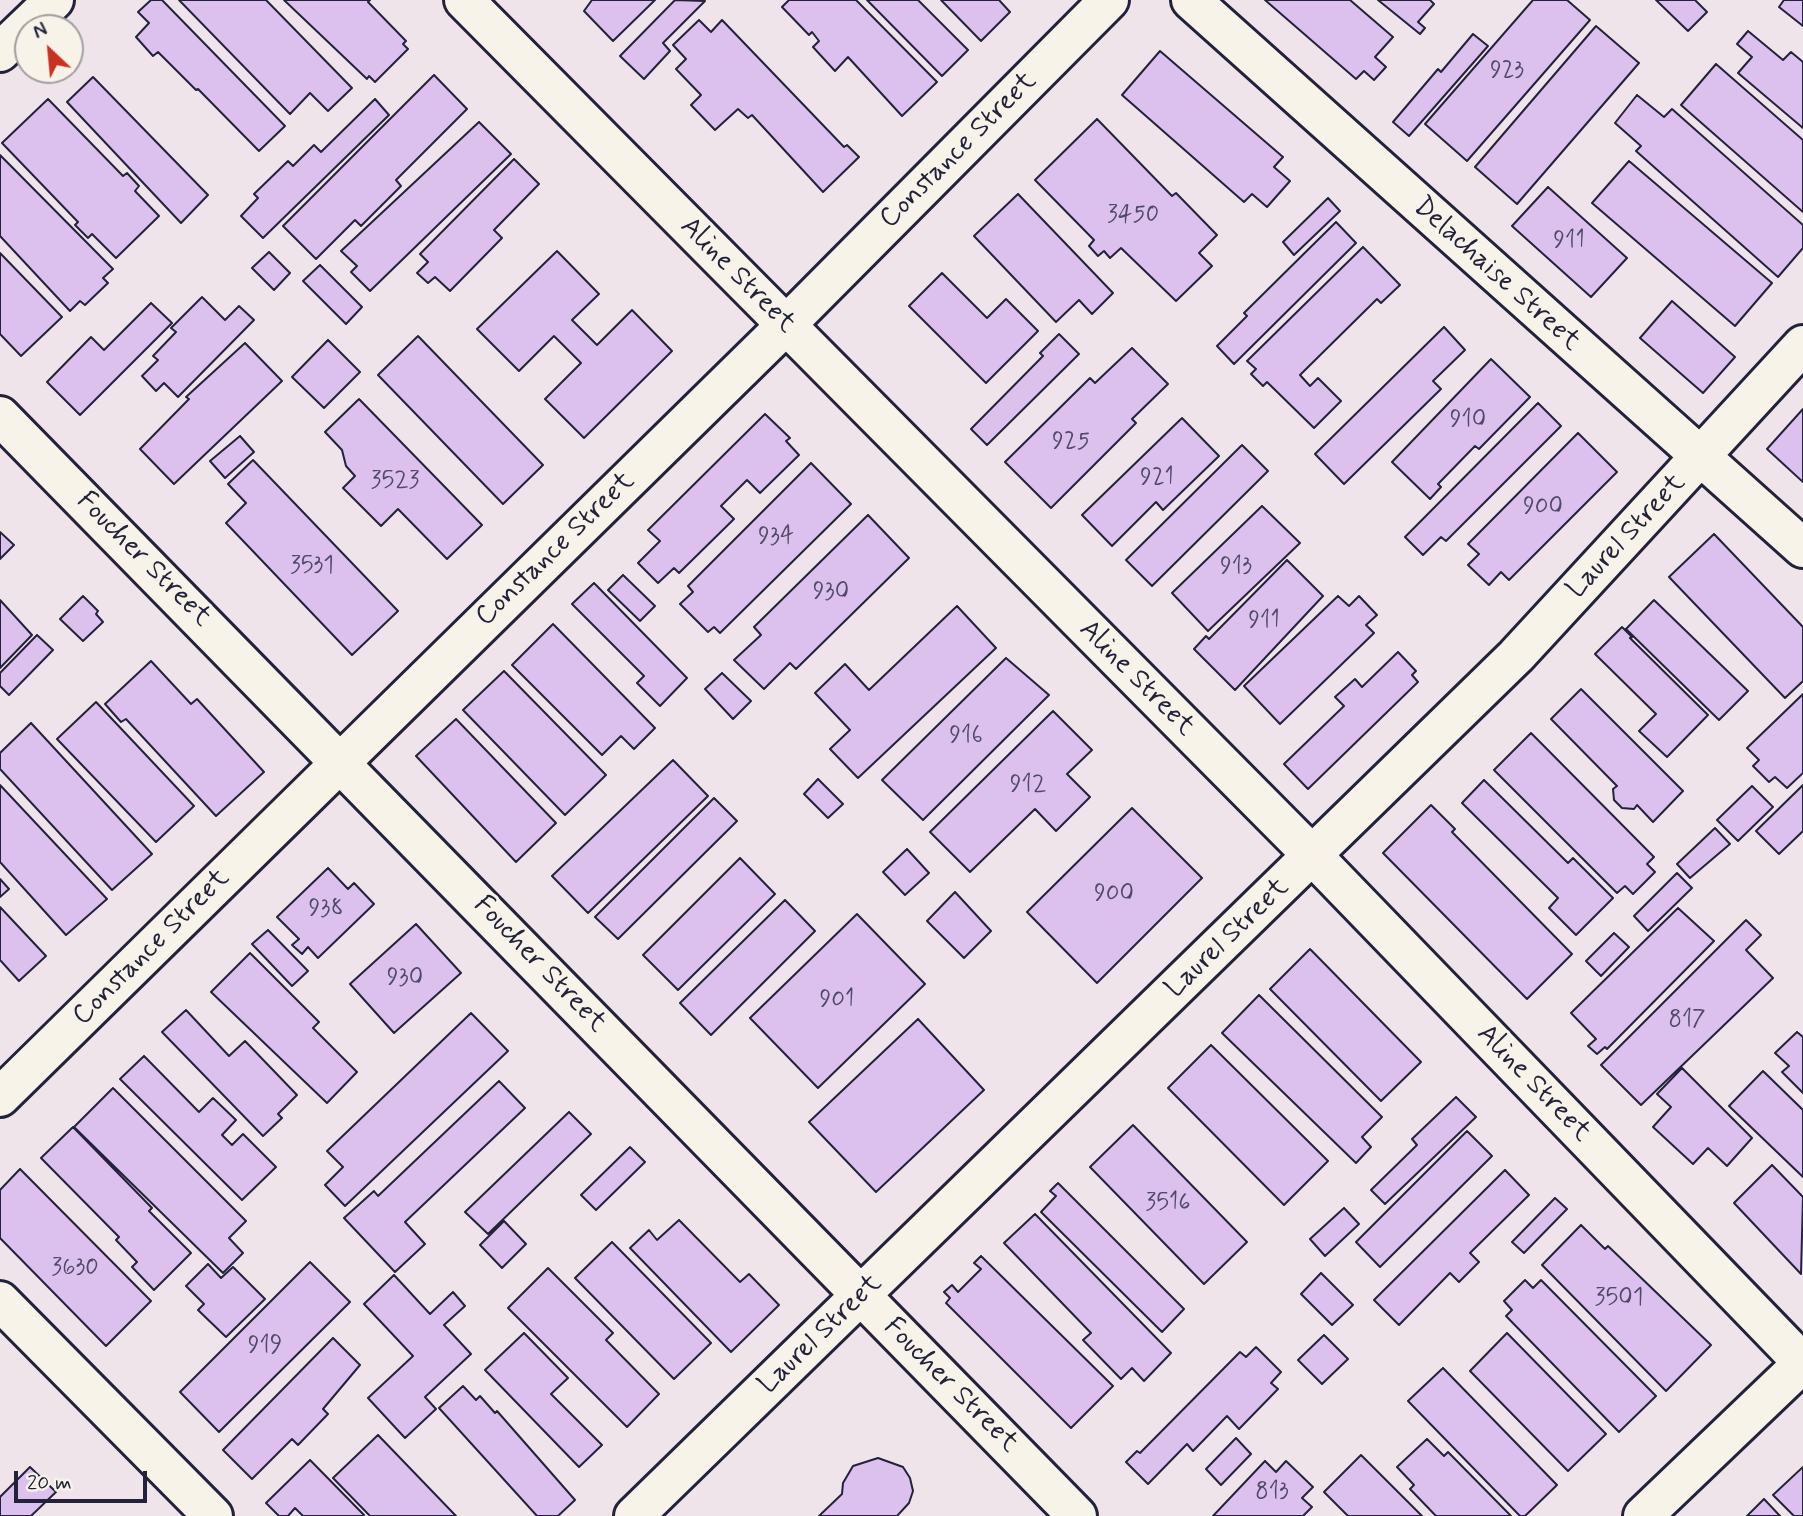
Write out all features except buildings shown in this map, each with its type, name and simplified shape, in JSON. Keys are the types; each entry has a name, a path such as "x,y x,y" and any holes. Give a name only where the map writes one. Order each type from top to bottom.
{"street":[{"path":"0,52 54,0"},
{"name":"Aline Street","path":"464,0 1313,856 1803,1363"},
{"name":"Constance Street","path":"0,1097 786,325 1109,0"},
{"name":"Delachaise Street","path":"1191,0 1700,459 1803,548"},
{"name":"Laurel Street","path":"634,1516 1516,656 1803,345"},
{"name":"Foucher Street","path":"0,416 341,761 1077,1516"},
{"path":"0,1301 213,1516"},
{"path":"1643,1516 1803,1363"}]}
